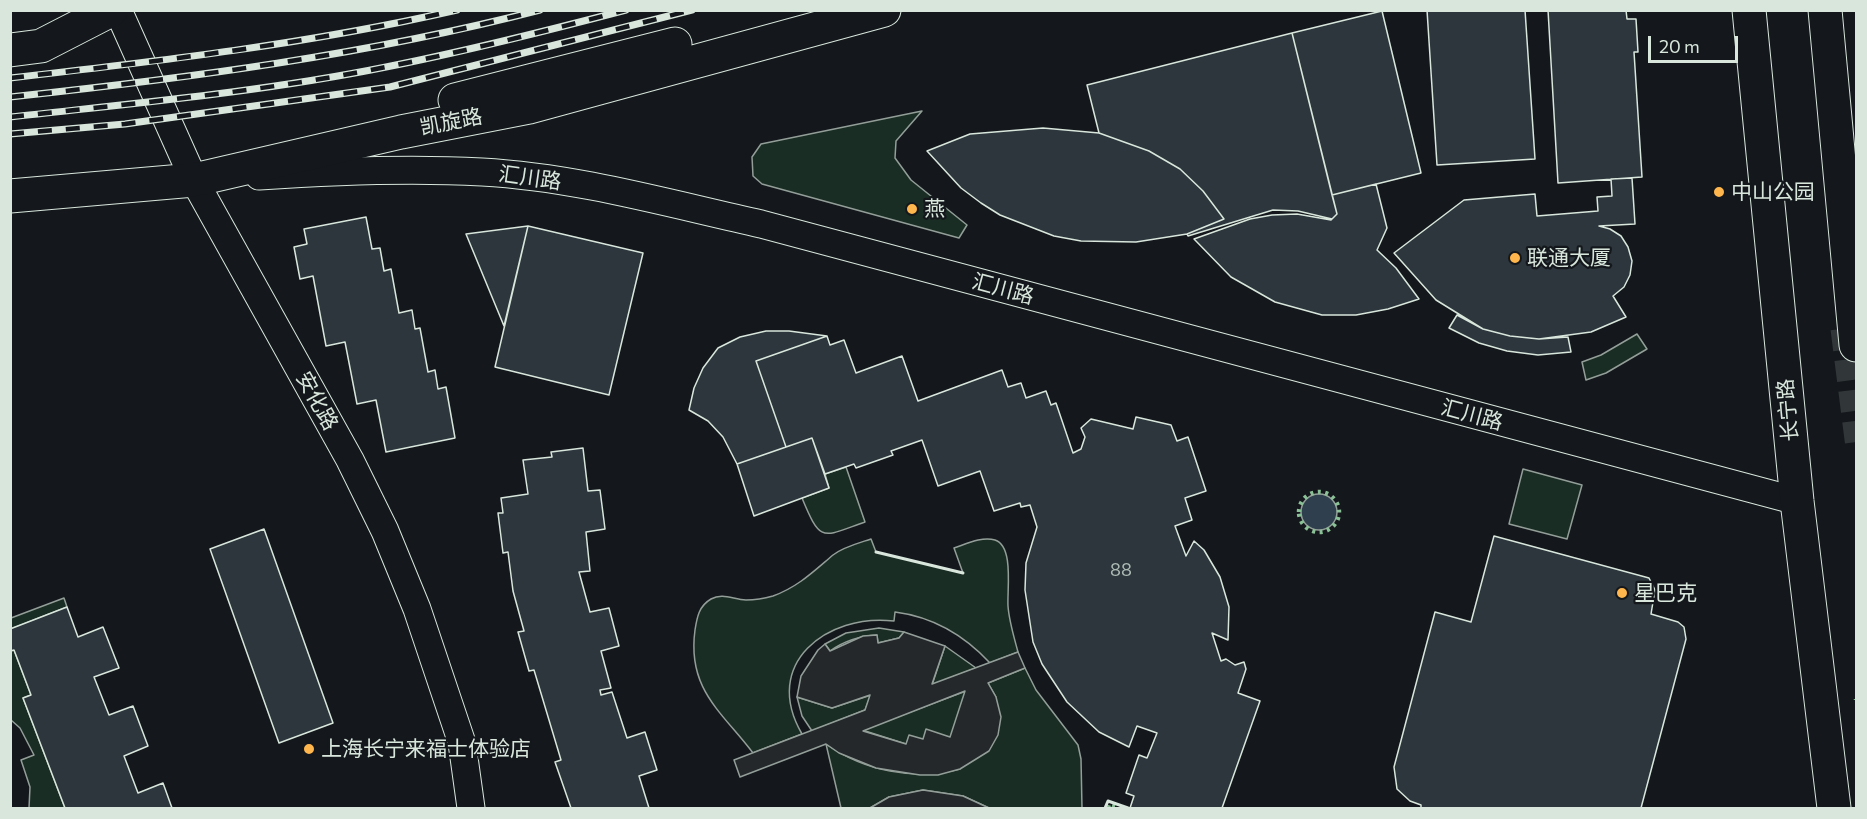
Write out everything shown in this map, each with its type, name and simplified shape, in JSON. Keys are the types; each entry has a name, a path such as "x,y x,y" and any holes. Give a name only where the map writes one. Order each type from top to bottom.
{"street":[{"path":"10,50 41,46 111,10"},
{"name":"安化路","path":"118,10 191,171 344,450 385,531 417,609 462,742 471,808"},
{"path":"191,171 386,118 805,10"},
{"name":"凯旋路","path":"10,196 191,171 529,107 884,10"},
{"name":"长宁路","path":"1749,10 1797,501 1834,808"},
{"path":"1825,10 1857,345"},
{"name":"汇川路","path":"191,171 484,172 594,187 772,227 1797,501"}],"green space":[{"path":"922,111 896,141 895,158 911,180 967,225 959,238 762,184 753,176 752,157 761,144"},
{"path":"1637,334 1647,349 1606,373 1586,380 1582,362 1601,355"},
{"path":"846,467 865,522 840,531 824,533 814,523 802,498 829,488 825,474"},
{"path":"1523,469 1582,485 1567,539 1509,524"},
{"path":"871,539 876,552 963,573 954,548 985,539 995,540 1001,544 1007,559 1009,612 1018,652 990,663 959,636 935,623 909,614 895,612 894,621 869,621 846,625 825,635 808,648 795,665 790,686 791,709 802,734 753,753 718,711 701,684 694,651 696,625 701,608 711,599 720,596 746,600 773,596 798,583 837,552"},
{"path":"64,598 67,607 11,629 11,618"},
{"path":"879,628 904,632 899,638 878,643 877,635 858,638 830,651 825,644 846,633"},
{"path":"945,646 976,668 932,685"},
{"path":"14,650 31,695 23,698 65,808 29,808 30,787 21,760 34,755 20,728 11,720 11,651"},
{"path":"1025,668 1036,690 1078,745 1081,759 1082,808 989,808 963,796 923,790 889,797 870,808 841,808 826,744 856,761 890,771 925,774 960,769 996,697 988,683"},
{"path":"966,691 951,738 923,739 906,744 862,730"},
{"path":"871,695 865,710 812,731 802,716 797,697 832,708"}],"shaded area":[{"path":"904,632 945,646 932,684 1018,652 1025,668 988,683 996,697 1001,717 998,735 989,751 960,769 938,775 920,775 876,768 839,753 826,744 740,777 734,760 865,710 870,695 832,708 797,697 801,676 818,650 825,644 830,651 863,636 877,635 878,643 899,638","holes":["965,691 950,737 926,729 923,739 909,735 906,744 863,731"]},
{"path":"923,790 963,796 989,808 870,808 889,797"}],"water":[{"path":"1319,494 1332,499 1337,512 1332,525 1319,530 1306,525 1301,512 1306,499"}],"building":[{"path":"1427,10 1525,10 1535,159 1437,165"},
{"path":"1548,10 1626,10 1627,19 1636,19 1638,52 1634,52 1642,177 1558,183"},
{"path":"1382,11 1421,173 1332,195 1292,33"},
{"path":"1292,33 1337,214 1332,219 1298,211 1273,210 1188,236 1187,234 1224,219 1203,191 1180,169 1149,151 1099,133 1087,85"},
{"path":"1043,128 1099,133 1149,151 1180,169 1203,191 1224,219 1187,234 1136,242 1081,241 1054,236 1000,215 981,203 961,188 927,151 970,134"},
{"name":"联通大厦","path":"1632,178 1635,224 1599,226 1610,229 1621,236 1628,247 1632,261 1630,275 1624,287 1613,296 1626,317 1591,332 1539,339 1510,336 1483,329 1436,300 1394,253 1464,200 1535,194 1537,216 1598,211 1597,197 1612,196 1611,179"},
{"path":"1376,184 1387,228 1377,250 1396,268 1419,299 1388,309 1356,315 1322,315 1275,302 1231,277 1194,239 1250,219 1272,215 1297,214 1331,220 1337,214 1332,195"},
{"path":"366,217 372,249 380,248 384,271 391,269 399,313 412,310 415,329 420,328 428,372 435,370 438,389 446,387 455,438 386,452 376,400 357,404 345,342 326,346 313,276 300,279 294,247 307,244 304,229"},
{"path":"528,226 504,326 466,234"},
{"path":"528,226 643,253 609,395 495,367"},
{"path":"1457,315 1483,329 1510,336 1539,339 1568,337 1571,352 1538,355 1507,351 1479,343 1449,328"},
{"path":"766,331 789,331 827,336 756,361 786,447 737,464 723,437 708,421 689,410 694,388 703,368 718,348 740,337"},
{"path":"827,336 830,345 844,340 856,373 902,356 918,401 1002,370 1008,387 1021,383 1026,398 1046,391 1051,405 1056,403 1073,453 1081,449 1085,437 1081,428 1091,419 1133,429 1136,417 1171,425 1177,441 1188,437 1206,491 1185,498 1192,520 1175,526 1186,556 1194,541 1204,550 1220,577 1229,607 1228,640 1212,633 1221,661 1226,659 1235,665 1244,662 1246,669 1238,693 1260,701 1222,808 1130,808 1134,796 1126,793 1139,755 1147,758 1157,733 1137,726 1129,747 1099,732 1067,702 1042,664 1033,642 1025,590 1026,563 1037,527 1030,505 1021,507 1020,503 994,511 980,471 938,486 922,440 891,451 893,455 856,468 854,464 825,474 812,438 786,447 756,361"},
{"path":"812,438 829,488 754,516 737,464"},
{"path":"583,448 588,491 600,490 605,529 586,532 590,571 579,572 590,612 609,608 619,646 601,651 611,688 600,690 601,695 612,692 627,738 645,732 657,770 639,776 649,808 571,808 555,762 561,760 534,670 529,671 518,632 524,631 513,591 508,552 503,553 498,513 503,513 501,498 528,494 523,460 552,457 551,452"},
{"path":"264,529 333,723 279,743 210,549"},
{"path":"1494,536 1649,578 1655,590 1651,614 1678,622 1684,627 1686,639 1641,808 1421,808 1421,805 1410,801 1397,789 1394,767 1435,612 1471,622"},
{"path":"67,607 78,637 103,627 119,668 94,677 109,715 133,706 148,746 124,756 138,793 163,783 172,808 65,808 23,698 31,695 14,650 10,651 10,629"}],"tunnel":[{"path":"1841,329 1856,447"}],"railway":[{"path":"10,78 290,42 457,10"},
{"path":"10,97 144,82 277,63 409,40 540,10"},
{"path":"10,117 199,96 339,76 416,61 626,10"},
{"path":"10,134 125,124 390,87 692,10"}],"hedge":[{"path":"1319,492 1327,493 1333,498 1338,504 1339,512 1338,520 1333,526 1327,531 1319,532 1311,531 1305,526 1300,520 1299,512 1300,504 1305,498 1311,493 1319,492"},
{"path":"1108,808 1109,804 1121,808"}],"wall":[{"path":"876,552 963,573"},
{"path":"1105,808 1108,801 1128,808"}],"place":[{"name":"中山公园","path":"1719,192"},
{"name":"燕","path":"912,209"},
{"name":"联通大厦","path":"1515,258"},
{"name":"星巴克","path":"1622,593"},
{"name":"上海长宁来福士体验店","path":"309,749"}]}
